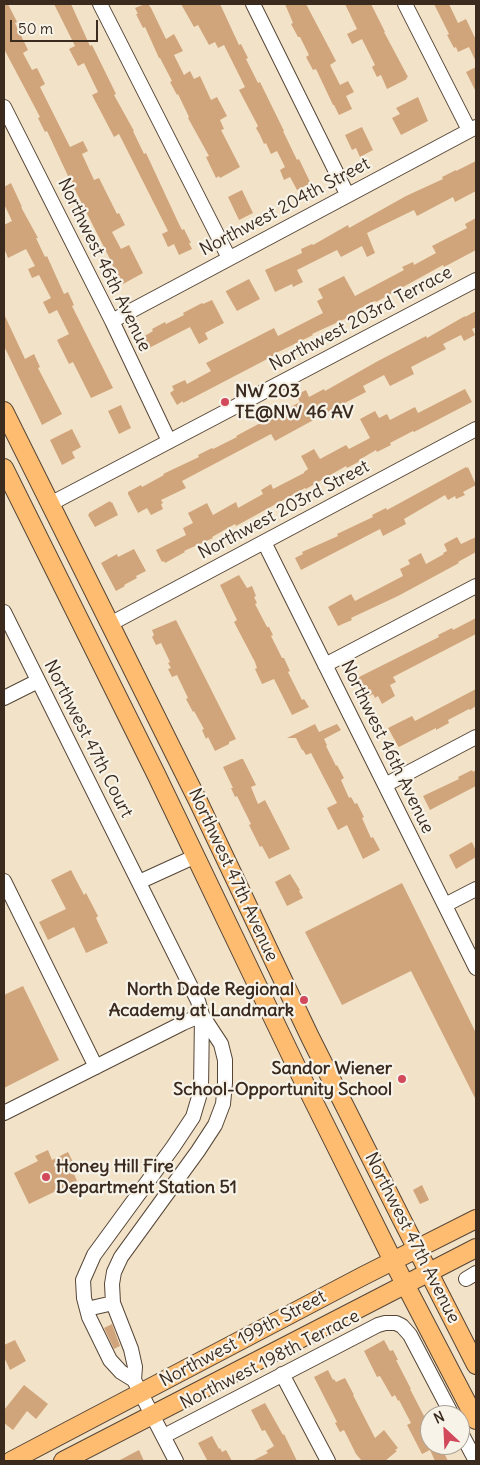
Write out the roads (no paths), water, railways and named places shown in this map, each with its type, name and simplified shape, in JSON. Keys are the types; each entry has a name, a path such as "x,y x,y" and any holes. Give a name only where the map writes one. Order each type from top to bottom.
{"main road":[{"name":"Northwest 47th Avenue","path":"4,411 198,800 310,1037 476,1365"},
{"name":"Northwest 47th Avenue","path":"7,474 196,856 289,1053 393,1261 476,1420"},
{"path":"7,474 25,494 41,503 50,504"},
{"path":"96,654 101,636 110,624"},
{"path":"226,920 243,933 257,940 264,940"},
{"name":"Northwest 199th Street","path":"10,1461 137,1386 476,1219"},
{"name":"Northwest 199th Street","path":"64,1461 476,1248"}],"street":[{"path":"100,4 229,258"},
{"path":"253,4 347,194"},
{"path":"405,4 473,128"},
{"name":"Northwest 46th Avenue","path":"4,107 112,320 169,441"},
{"name":"Northwest 204th Street","path":"112,320 473,128"},
{"name":"Northwest 203rd Terrace","path":"50,504 476,280"},
{"name":"Northwest 203rd Street","path":"110,624 476,429"},
{"name":"Northwest 46th Avenue","path":"264,542 476,968"},
{"path":"325,665 476,586"},
{"name":"Northwest 47th Court","path":"4,612 198,1001 202,1015"},
{"path":"4,698 38,681"},
{"path":"385,785 476,737"},
{"path":"139,882 196,856"},
{"path":"4,881 96,1067"},
{"path":"445,905 476,889"},
{"path":"4,1113 202,1015"},
{"path":"176,1461 137,1386 110,1360 89,1317 84,1298 83,1280 94,1255 193,1117 201,1090 202,1015"},
{"path":"137,1386 136,1367 131,1349 113,1303 114,1272 121,1257 215,1125 223,1104 225,1060 221,1044 202,1015"},
{"path":"178,1139 198,1151"},
{"path":"87,1309 113,1303"},
{"name":"Northwest 198th Terrace","path":"164,1436 378,1325 391,1322 402,1326 410,1334 447,1405"},
{"path":"282,1374 328,1461"},
{"path":"470,1450 476,1461"}],"place":[{"name":"NW 203 TE@NW 46 AV","path":"225,402"},
{"name":"North Dade Regional Academy at Landmark","path":"304,1000"},
{"name":"Sandor Wiener School-Opportunity School","path":"402,1079"},
{"name":"Honey Hill Fire Department Station 51","path":"46,1177"}]}
